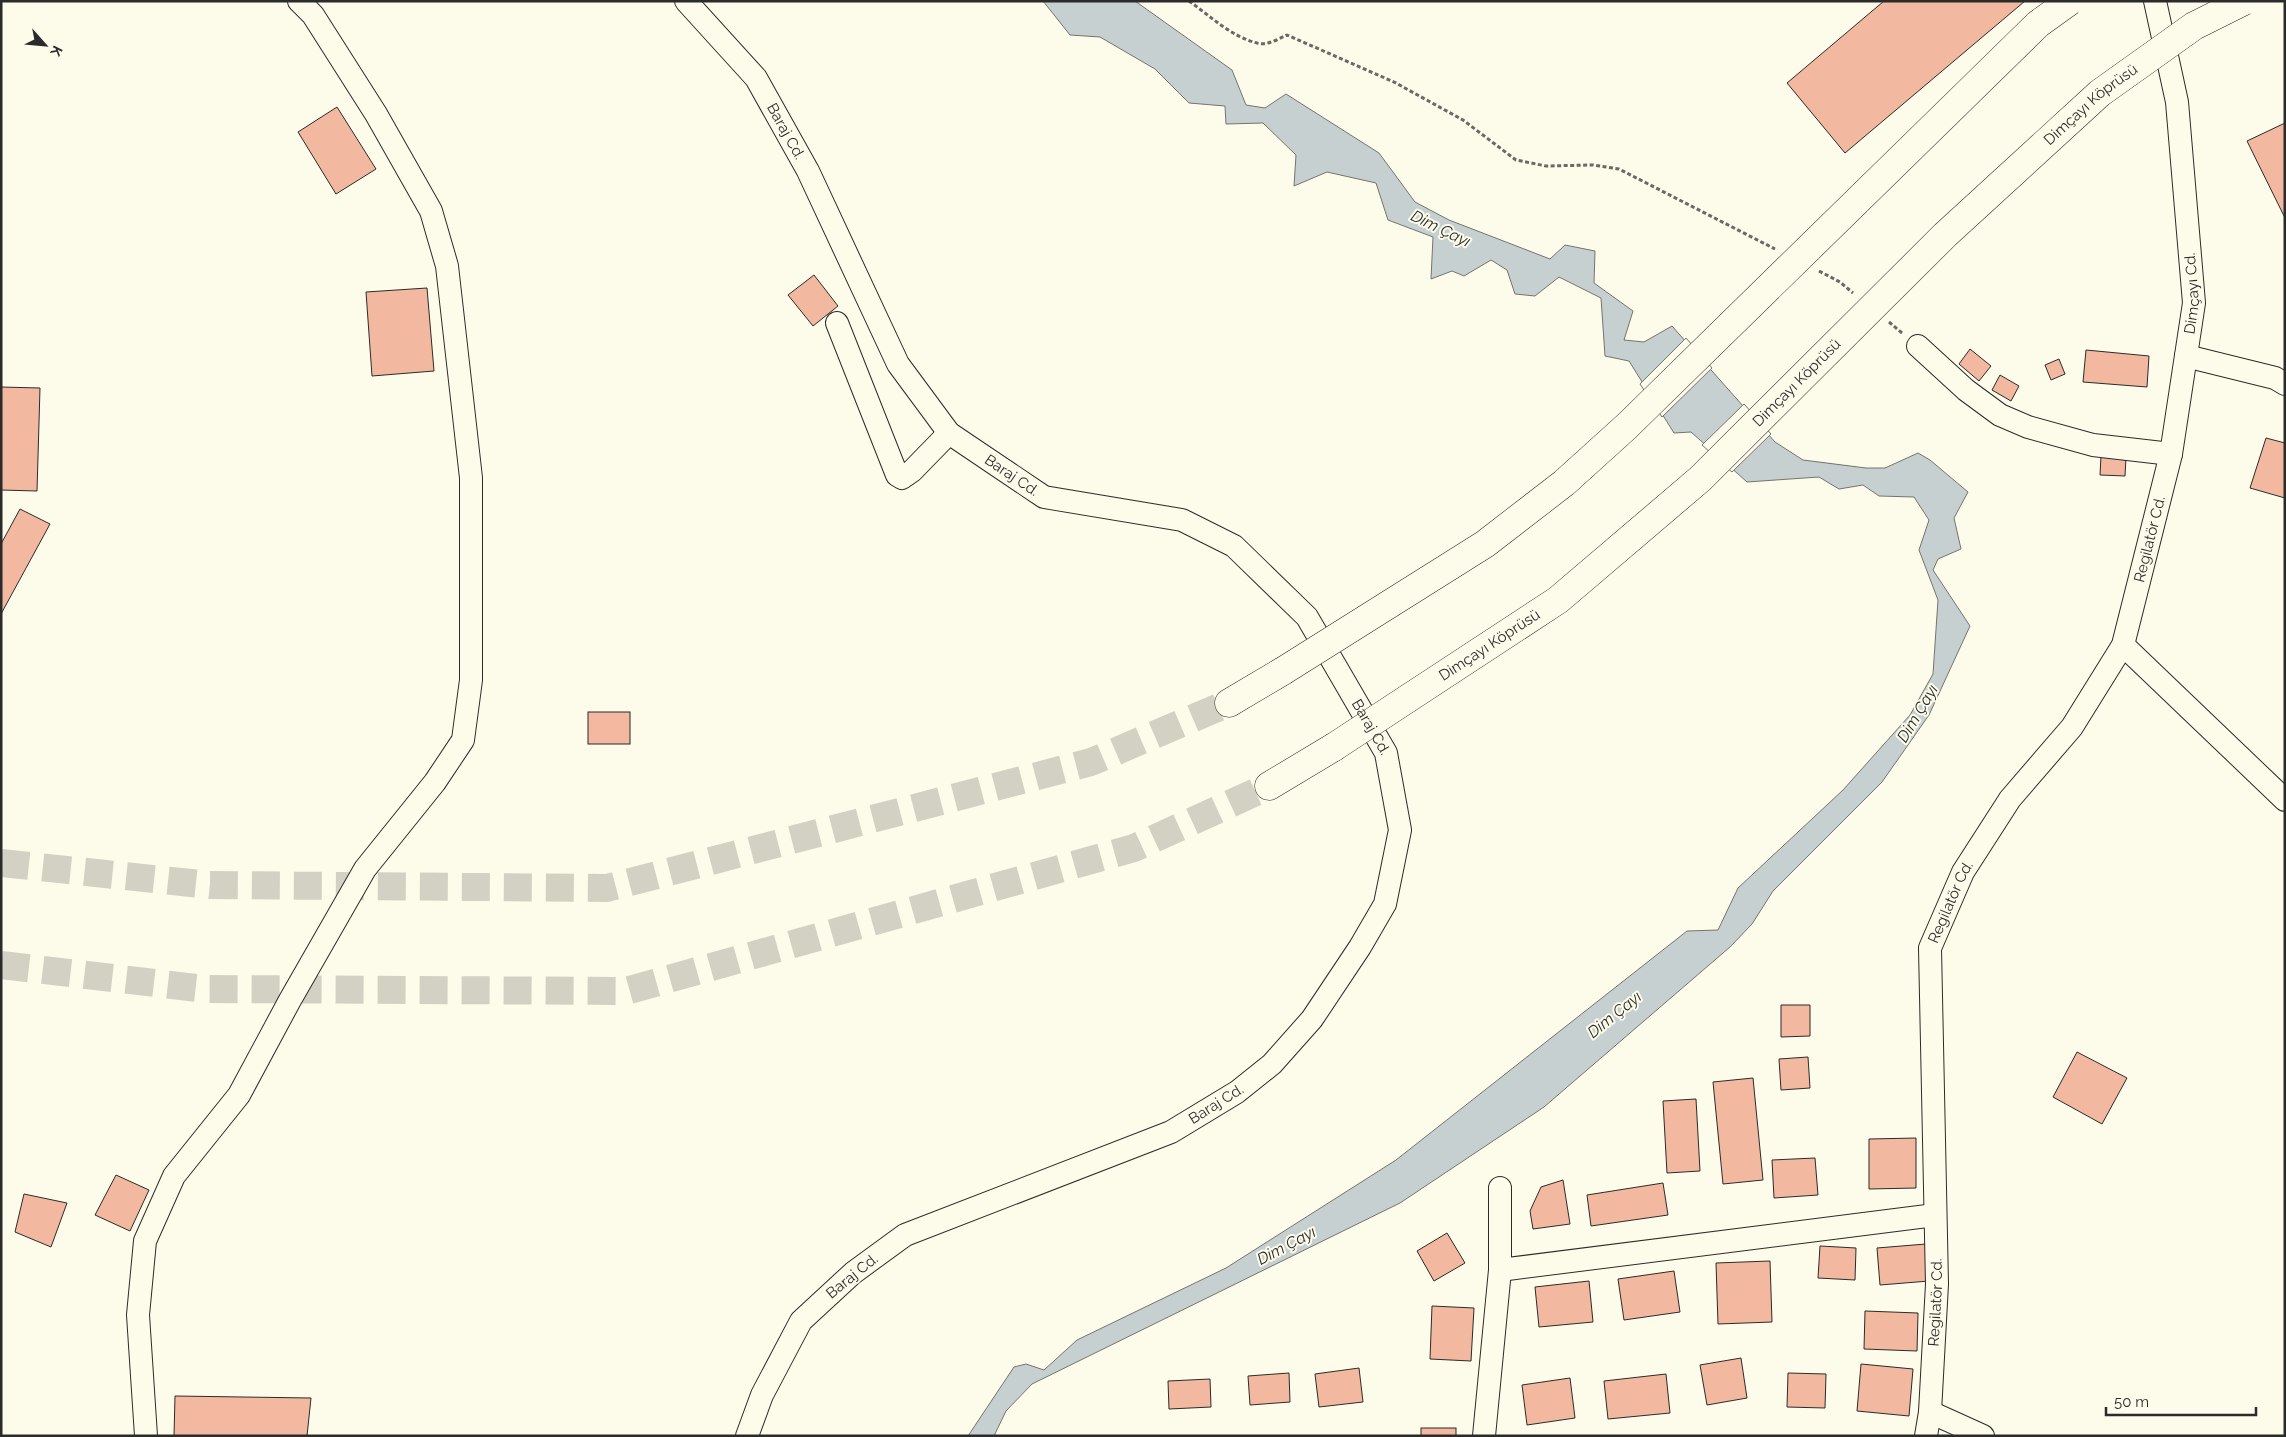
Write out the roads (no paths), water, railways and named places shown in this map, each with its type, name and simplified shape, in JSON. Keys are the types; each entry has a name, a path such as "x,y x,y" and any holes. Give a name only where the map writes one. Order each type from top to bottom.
{"highway":[{"path":"1229,703 1485,544 1564,483 1627,426 2038,24 2070,1"},
{"name":"Dimçayı Köprüsü","path":"1269,786 1334,747 1558,600 1700,479 1945,235 2100,92 2194,26 2244,1"}],"street":[{"path":"146,1436 138,1316 145,1241 174,1176 239,1095 290,1000 365,870 435,782 463,740 471,680 471,478 447,266 431,211 370,106 313,15 299,1"},
{"name":"Baraj Cd.","path":"686,1 756,78 808,171 898,364 949,433 1044,497 1182,520 1234,546 1307,617 1386,753 1400,830 1385,904 1360,947 1312,1019 1272,1064 1238,1092 1171,1132 905,1235 853,1273 800,1321 762,1395 747,1436"},
{"name":"Dimçayı Cd.","path":"2156,1 2178,102 2194,303 2171,454"},
{"path":"838,323 897,474 902,478 912,471 949,433"},
{"path":"1918,346 1966,390 2007,418 2028,427 2093,446 2171,454"},
{"path":"2186,356 2275,378 2285,384"},
{"name":"Regilatör Cd.","path":"1926,1436 1930,1412 1936,1284 1930,948 1963,872 2010,799 2072,727 2123,645 2171,454"},
{"path":"2123,645 2285,800"},
{"path":"1484,1436 1500,1270 1500,1188"},
{"path":"1500,1270 1935,1215"},
{"path":"1930,1412 1983,1436"}],"water":[{"name":"Dim Çayı","path":"1043,1 1135,1 1232,70 1246,105 1265,108 1286,94 1379,153 1415,202 1449,220 1550,259 1565,245 1595,251 1594,283 1633,311 1624,340 1644,342 1672,326 1775,442 1803,460 1866,468 1885,468 1918,453 1930,460 1968,492 1954,518 1961,549 1938,559 1933,570 1970,626 1929,715 1882,782 1773,891 1752,924 1730,947 1544,1107 1400,1203 1032,1384 1006,1411 994,1436 968,1436 1014,1367 1026,1364 1044,1370 1077,1340 1226,1268 1396,1160 1687,931 1718,930 1738,888 1843,790 1910,715 1933,674 1938,600 1919,550 1929,520 1914,497 1879,496 1863,485 1839,489 1819,477 1747,482 1691,432 1674,433 1629,361 1605,356 1601,298 1559,277 1535,296 1515,294 1507,270 1491,260 1464,276 1452,271 1431,279 1433,237 1388,220 1376,183 1327,172 1294,186 1296,155 1263,123 1226,124 1225,106 1189,103 1155,69 1100,37 1070,35"}],"tunnel":[{"path":"1,863 210,885 607,888 1091,762 1229,703"},
{"path":"1,965 206,989 626,991 1134,848 1269,786"}]}
